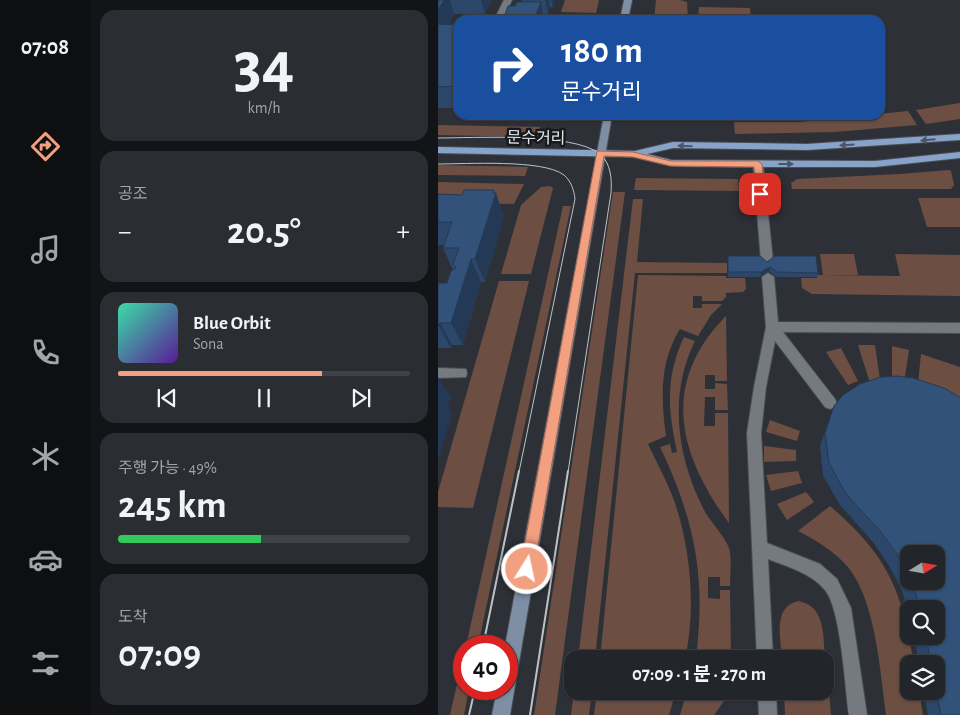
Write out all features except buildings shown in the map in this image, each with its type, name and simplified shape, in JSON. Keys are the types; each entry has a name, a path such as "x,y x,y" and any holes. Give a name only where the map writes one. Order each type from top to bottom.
{"main road":[{"path":"633,154 673,146 807,147 960,137"},
{"name":"문수거리","path":"438,150 633,154"},
{"path":"633,154 671,164 875,164 960,155"}],"street":[{"path":"501,15 508,0"},
{"path":"626,15 628,0"},
{"path":"515,635 607,120"},
{"path":"758,164 767,261"},
{"path":"766,650 754,433 760,387 772,326 768,277"},
{"path":"772,326 960,328"},
{"path":"772,326 830,403"},
{"path":"438,373 461,373"},
{"path":"761,548 814,570 831,585 843,608 858,715"},
{"path":"501,715 504,700"},
{"path":"767,700 768,715"}],"shaded area":[{"path":"565,0 599,0 596,13 561,12"},
{"path":"656,0 680,0 687,2 688,15 654,15"},
{"path":"699,7 750,8 751,15 698,15"},
{"path":"960,103 960,119 926,124 916,110"},
{"path":"908,111 917,125 835,132 735,134 734,122 885,120 885,113"},
{"path":"438,125 540,127 537,137 438,135"},
{"path":"438,165 528,167 525,176 438,175"},
{"path":"951,171 954,185 951,189 792,189 791,183 797,179"},
{"path":"636,178 738,179 739,191 634,190"},
{"path":"438,182 524,184 514,204 438,202"},
{"path":"550,186 553,188 531,274 501,274 521,205 541,187"},
{"path":"613,192 625,192 555,715 534,715"},
{"path":"918,198 960,198 960,227 927,227"},
{"path":"633,199 643,199 637,262 727,263 727,273 635,273 596,650 579,650"},
{"path":"563,206 571,206 480,635 468,635"},
{"path":"820,254 854,254 858,275 823,275"},
{"path":"895,254 960,255 960,296 812,294 802,288 801,278 817,278 817,275 900,276"},
{"path":"638,275 745,278 746,289 743,292 726,293 726,297 722,301 702,301 702,296 693,296 693,308 702,308 702,304 722,304 711,315 698,336 680,329 673,342 668,355 663,381 663,409 666,436 648,444 675,503 685,541 691,601 686,650 601,650"},
{"path":"499,281 529,281 473,508 438,507 438,492"},
{"path":"726,316 727,381 715,381 715,375 705,375 705,389 715,389 715,383 727,384 728,410 715,410 715,397 705,397 704,426 715,426 715,413 728,413 729,523 698,471 688,445 684,419 684,393 691,367 705,341"},
{"path":"684,337 695,341 681,383 679,426 687,469 695,490 704,510 725,539 730,552 730,586 720,586 720,577 708,577 708,598 720,599 720,590 730,590 731,650 697,650 700,600 696,555 686,512 660,447 670,444 672,453 677,452 670,408 670,394 671,380"},
{"path":"858,345 875,345 880,380 869,380"},
{"path":"892,346 909,350 904,383 892,381"},
{"path":"841,348 858,381 848,385 826,352"},
{"path":"921,354 960,367 960,419 917,394"},
{"path":"770,420 800,431 797,441 766,432"},
{"path":"764,446 796,450 796,461 764,462"},
{"path":"798,471 802,483 771,491 766,475"},
{"path":"806,492 814,502 787,520 777,504"},
{"path":"830,506 850,524 879,558 889,576 900,604 900,645 910,645 912,655 900,655 900,700 920,700 923,715 886,715 879,658 871,618 857,582 848,567 837,556 818,542 798,531"},
{"path":"799,601 808,604 814,609 819,616 824,650 781,650 781,616 790,604"},
{"path":"453,700 467,700 464,715 450,715"},
{"path":"573,700 591,700 589,715 571,715"},
{"path":"596,700 673,700 669,715 594,715"},
{"path":"684,700 725,700 714,715 680,715"},
{"path":"784,700 830,700 831,715 785,715"}],"tram line":[{"path":"438,138 498,137 568,142 587,147 600,154 609,167 611,193 568,472"},
{"path":"438,164 522,164 554,170 566,177 574,192 575,199 519,472"},
{"path":"485,635 519,471"},
{"path":"530,715 568,471"},
{"path":"469,715 472,700"}],"route":[{"path":"527,569 600,153 633,154 671,164 758,164 760,194"}]}
